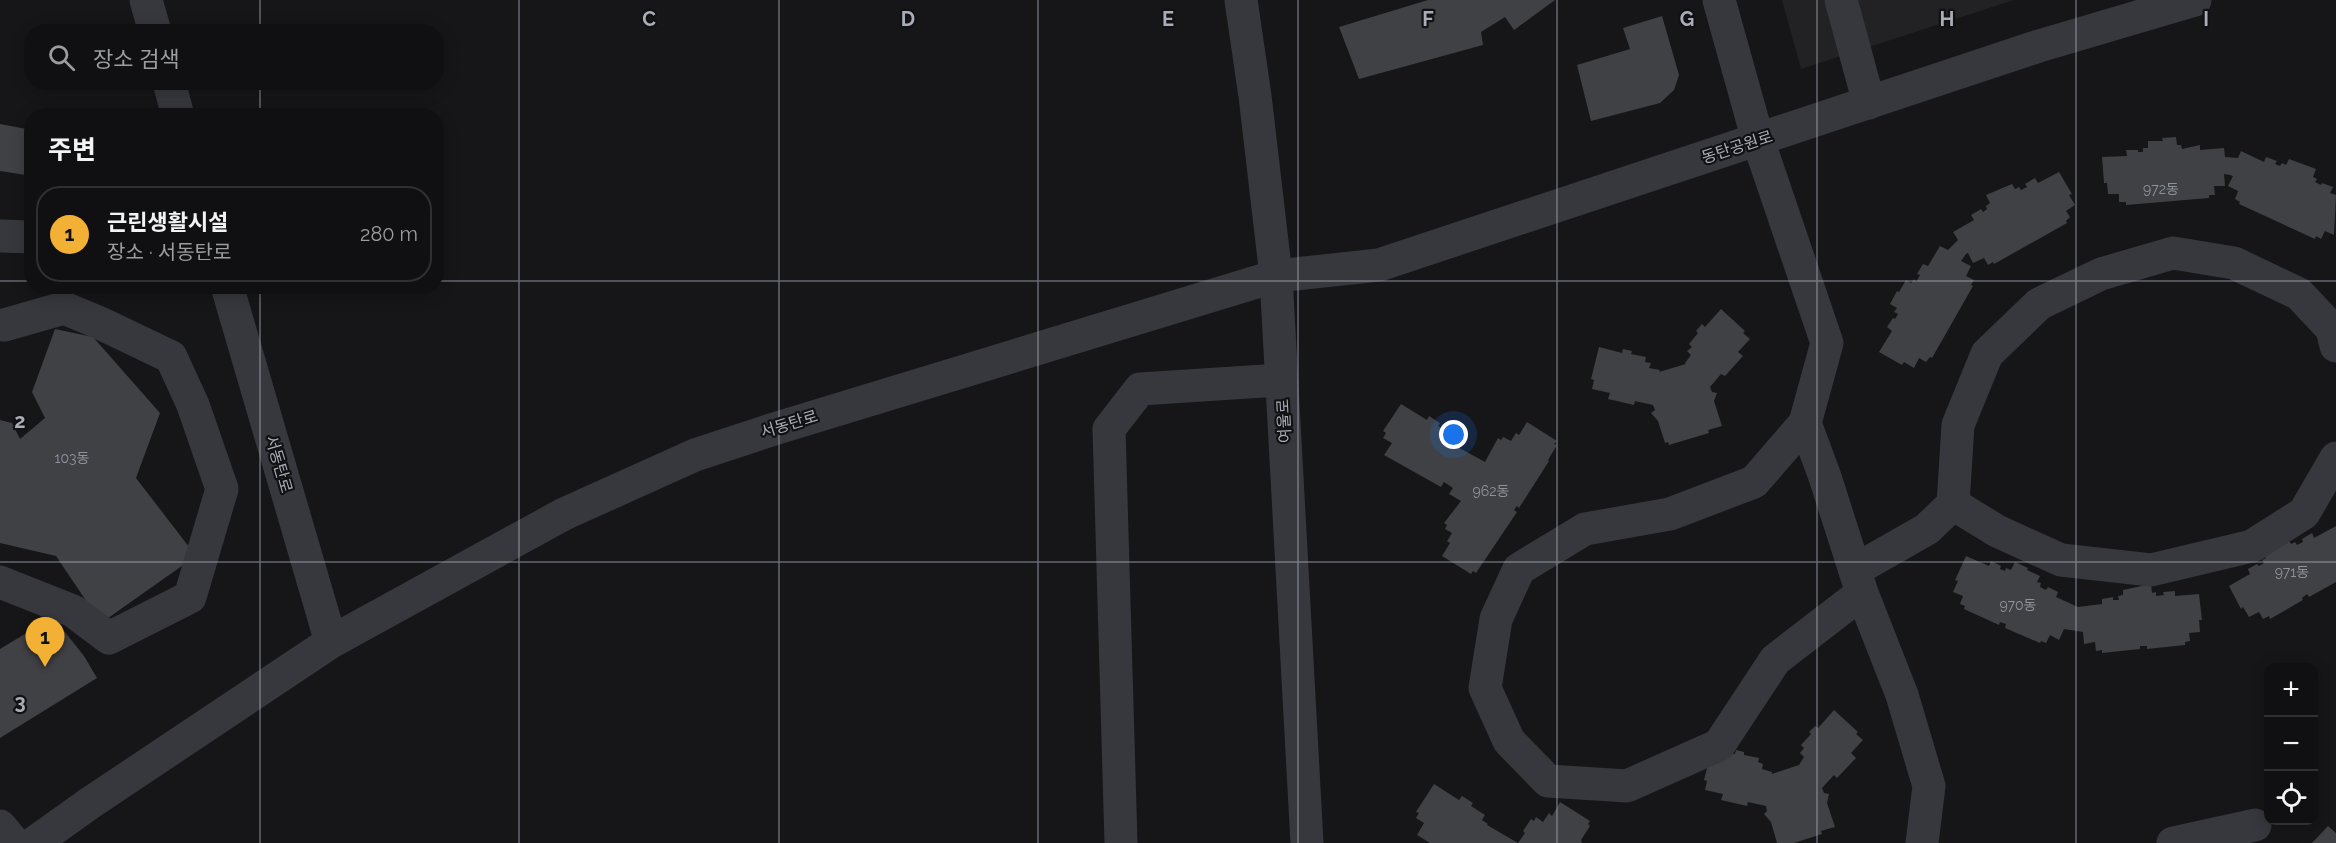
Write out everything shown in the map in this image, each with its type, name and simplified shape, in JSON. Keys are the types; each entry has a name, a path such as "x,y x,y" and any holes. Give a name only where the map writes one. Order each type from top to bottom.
{"street":[{"path":"146,0 153,24"},
{"name":"여울로","path":"1240,0 1255,96 1276,276 1307,843"},
{"path":"1719,0 1758,140 1827,343 1805,423 1754,482 1670,514 1584,529 1519,569 1496,619 1485,688 1509,741 1548,781 1627,786 1719,745 1775,660 1859,581 1927,529 1953,504 1958,425 1987,354 2039,304 2101,274 2173,253 2234,263 2299,294 2332,329 2336,346"},
{"path":"1841,0 1869,103"},
{"name":"동탄공원로","path":"1276,276 1379,266 2039,46 2195,0"},
{"path":"171,90 176,108"},
{"path":"0,236 24,237"},
{"name":"서동탄로","path":"33,843 331,642 564,514 695,455 1276,276"},
{"name":"서동탄로","path":"229,294 331,642"},
{"path":"0,582 73,611 109,638 190,597 222,489 193,405 171,357 100,322 64,308 4,325"},
{"path":"1121,843 1109,429 1140,389 1281,380"},
{"path":"1805,423 1826,477 1859,581 1902,695 1929,786 1922,843"},
{"path":"1953,504 1997,531 2061,560 2151,570 2252,546 2304,513 2336,458"},
{"path":"2173,843 2255,825"},
{"path":"0,826 14,843"}],"shaded area":[{"path":"1782,0 2014,0 1801,69"}],"building":[{"path":"1428,0 1555,0 1514,30 1505,17 1481,32 1483,45 1359,79 1339,27"},
{"path":"1662,16 1679,75 1674,90 1660,103 1591,121 1577,65 1630,49 1623,28"},
{"path":"0,124 24,128 24,175 0,171"},
{"path":"2176,137 2177,145 2181,145 2182,149 2200,145 2200,150 2224,148 2225,157 2238,158 2241,151 2264,162 2266,157 2277,161 2275,164 2280,166 2282,163 2286,165 2289,159 2316,169 2313,177 2317,179 2315,182 2333,187 2330,193 2336,195 2334,235 2325,231 2321,239 2316,236 2315,239 2239,204 2240,202 2235,199 2238,191 2228,186 2233,176 2230,175 2224,174 2225,186 2214,186 2215,195 2209,195 2209,198 2126,205 2126,202 2119,202 2119,194 2108,194 2107,183 2104,183 2102,157 2127,156 2126,150 2143,152 2143,148 2148,148 2148,141 2163,141 2162,138"},
{"path":"2059,172 2072,194 2069,195 2075,205 2066,211 2070,217 2067,223 1994,264 1993,262 1988,265 1984,258 1973,263 1968,253 1966,254 1961,261 1971,266 1966,276 1974,280 1971,285 1973,286 1932,358 1930,357 1926,362 1919,358 1914,368 1904,362 1902,365 1879,352 1892,331 1887,327 1898,314 1894,312 1897,308 1890,304 1897,291 1899,292 1906,280 1911,283 1914,279 1916,282 1920,275 1917,274 1923,264 1928,266 1940,246 1948,250 1958,240 1953,232 1974,220 1971,215 1981,209 1983,212 1987,209 1986,206 1990,203 1986,195 2012,184 2015,189 2019,187 2021,190 2027,187 2025,184 2035,178 2038,183"},
{"path":"1721,309 1745,331 1743,333 1750,339 1738,352 1743,356 1725,376 1721,374 1710,387 1712,392 1717,393 1714,401 1722,426 1708,430 1709,433 1669,445 1668,442 1665,443 1658,421 1651,413 1655,410 1653,405 1635,401 1634,405 1608,399 1610,393 1592,389 1594,380 1591,379 1599,347 1622,353 1623,349 1632,351 1631,354 1646,357 1645,362 1651,363 1649,368 1660,370 1659,372 1686,364 1691,355 1687,351 1692,347 1689,344 1698,333 1696,331 1702,324 1705,327"},
{"path":"55,329 93,337 160,413 136,478 196,556 101,623 56,556 0,543 0,420 12,423 20,439 45,418 32,392"},
{"path":"1401,404 1427,420 1429,416 1440,423 1438,426 1452,434 1449,440 1454,445 1485,462 1498,438 1501,440 1503,437 1511,441 1516,433 1519,435 1527,422 1557,441 1549,461 1519,508 1517,506 1514,510 1517,512 1476,573 1473,571 1471,574 1442,556 1450,543 1447,541 1452,533 1445,529 1447,525 1444,523 1461,501 1449,494 1453,488 1444,482 1441,487 1384,455 1392,443 1383,438 1386,433 1383,431"},
{"path":"2336,526 2336,582 2309,597 2307,594 2302,598 2303,600 2270,619 2269,616 2263,619 2259,612 2249,617 2243,607 2241,609 2229,586 2250,574 2248,569 2264,563 2262,560 2266,558 2262,550 2288,539 2291,544 2295,542 2297,545 2312,533 2314,538"},
{"path":"1966,556 1989,566 1991,561 2005,571 2006,568 2011,570 2015,562 2040,576 2037,582 2041,583 2040,587 2046,590 2048,587 2058,592 2056,597 2078,607 2102,604 2102,599 2113,597 2113,600 2119,600 2118,596 2123,595 2123,590 2151,584 2152,593 2156,592 2156,596 2164,595 2163,592 2175,591 2175,596 2199,594 2202,620 2199,620 2200,632 2189,633 2190,641 2185,642 2185,645 2147,649 2147,646 2140,646 2140,649 2102,653 2102,650 2096,651 2095,642 2084,644 2083,632 2064,629 2059,640 2050,635 2046,643 2041,641 2040,643 2005,628 2006,624 2000,622 1999,625 1964,609 1965,606 1960,604 1963,596 1953,592 1958,581 1955,580"},
{"path":"53,617 84,656 97,678 0,738 0,649"},
{"path":"1834,710 1858,732 1856,734 1863,740 1851,753 1856,758 1837,778 1834,775 1822,788 1824,793 1829,794 1827,803 1835,827 1794,843 1777,843 1771,822 1764,814 1767,811 1766,806 1748,802 1747,806 1721,800 1723,794 1705,790 1707,781 1704,780 1712,749 1735,754 1736,750 1744,752 1744,755 1759,758 1758,762 1763,764 1762,769 1772,774 1799,765 1804,757 1800,753 1804,748 1801,745 1811,734 1809,732 1815,726 1818,728"},
{"path":"1434,784 1459,800 1462,796 1473,803 1471,806 1485,815 1482,820 1487,825 1518,843 1430,843 1417,835 1424,823 1416,818 1419,813 1416,812"},
{"path":"1560,802 1590,821 1588,824 1590,826 1581,840 1582,843 1518,843 1531,819 1534,821 1536,817 1543,822 1549,813 1552,816"},
{"path":"2328,826 2336,833 2336,843 2312,843"}],"place":[{"name":"근린생활시설","path":"45,667"}]}
